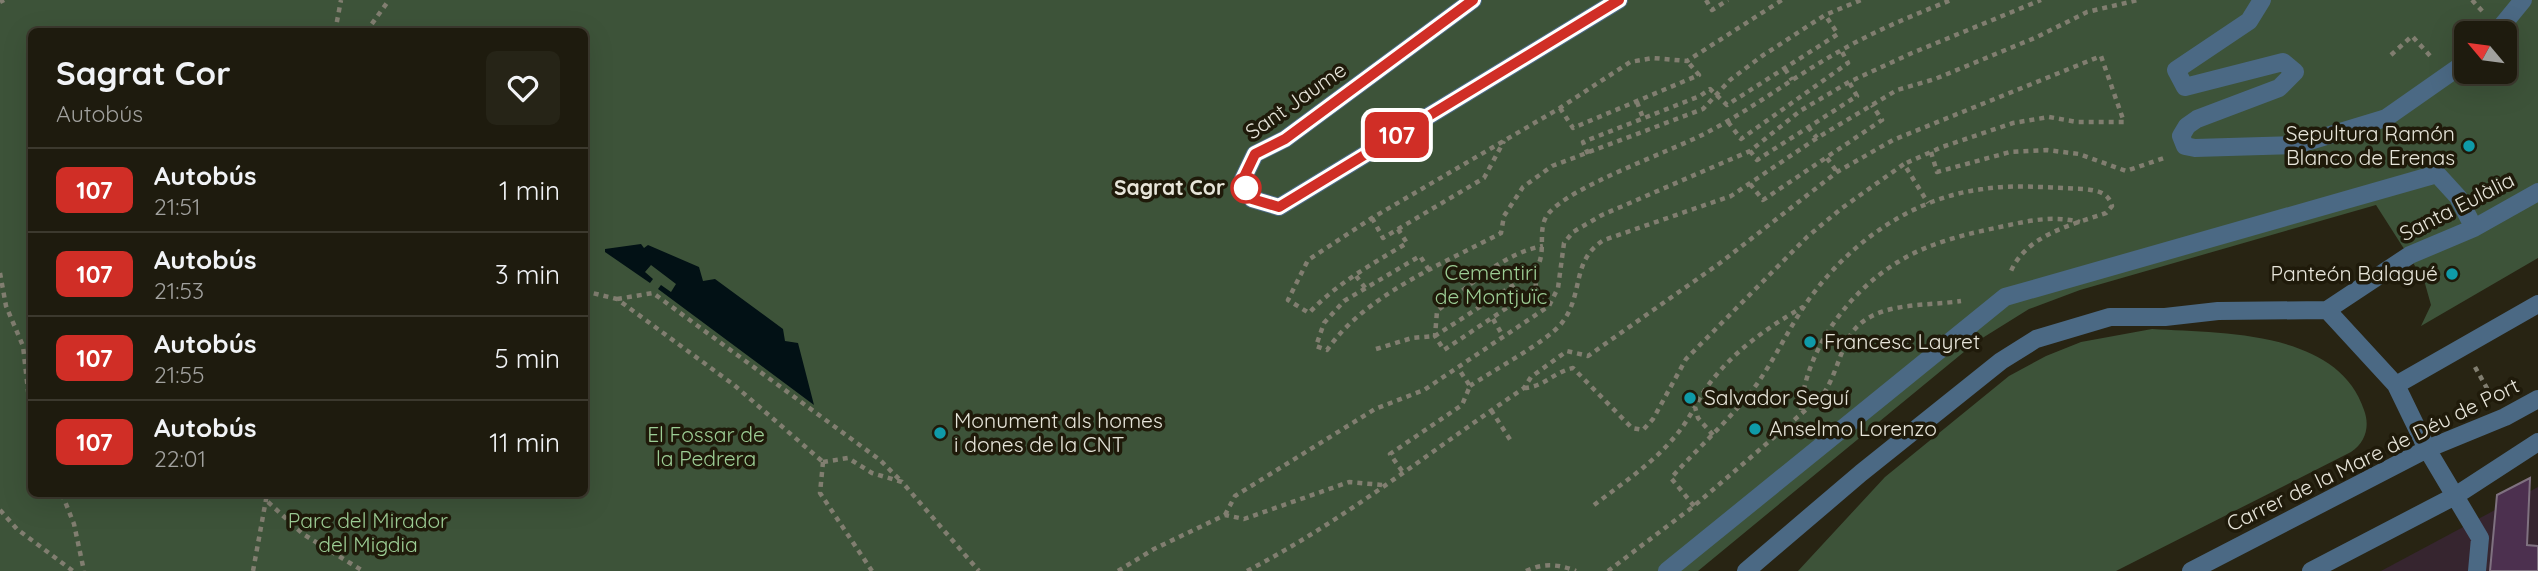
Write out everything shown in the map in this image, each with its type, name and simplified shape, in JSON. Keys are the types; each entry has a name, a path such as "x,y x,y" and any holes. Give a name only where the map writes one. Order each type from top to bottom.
{"street":[{"name":"Sant Jaume","path":"1473,0 1285,139 1255,154 1243,179 1252,199 1279,207 1619,0"},
{"path":"2262,0 2249,21 2176,71 2185,87 2283,62 2295,72 2279,88 2197,118 2187,126 2182,136 2185,146 2297,145 2386,118 2454,70"},
{"path":"2506,21 2523,0"},
{"path":"1667,571 2005,297 2437,174 2458,197 2474,228"},
{"name":"Santa Eulàlia","path":"2328,310 2410,255 2474,228 2538,192"},
{"path":"2396,385 2538,304"},
{"path":"1746,571 1861,473 2001,361 2036,339 2110,317 2165,317 2218,311 2328,310 2396,385 2427,449 2480,537 2476,571"},
{"name":"Carrer de la Mare de Déu de Port","path":"2191,571 2427,449 2505,417 2538,399"},
{"path":"2311,571 2455,496 2538,442"}],"path":[{"path":"336,28 341,0"},
{"path":"369,28 389,0"},
{"path":"1706,0 1712,10 1728,0"},
{"path":"1763,0 1769,8"},
{"path":"1398,229 1407,243 1329,291 1308,313 1288,300 1308,260 1372,218 1560,108 1629,62 1653,58 1686,61 1782,0"},
{"path":"1429,270 1420,256 1344,302 1324,323 1316,346 1328,350 1362,312 1429,270 1501,233 1504,216 1524,187 1552,166 1703,110 1730,80 1825,15 1861,0"},
{"path":"1376,349 1412,338 1435,336 1532,274 1541,260 1543,224 1548,213 1562,203 1592,185 1728,122 1841,50 1951,0"},
{"path":"1118,571 1154,549 1225,515 1235,496 1375,409 1424,390 1549,306 1555,298 1562,250 1573,232 1602,215 1750,150 1800,111 1849,82 2041,0"},
{"path":"1402,471 1390,454 1462,405 1470,386 1550,335 1559,326 1576,298 1583,260 1595,245 1688,209 1731,196 1817,138 1897,90 1935,79 2037,37 2087,12 2138,0"},
{"path":"2472,0 2486,15"},
{"path":"1588,154 1583,142 1710,89 1727,105 1838,34 1825,15"},
{"path":"2392,55 2412,36 2434,60"},
{"path":"1728,122 1741,139 1848,62 1841,50"},
{"path":"1247,571 1298,544 1524,388 1531,377 1567,351 1588,356 1720,263 1837,172 1892,141 2101,56 2124,122 2077,122 2049,117 2013,123 1904,164 1842,208 1807,237 1686,359 1653,419 1643,430 1632,428 1573,368 1561,372 1538,387 1524,388"},
{"path":"1560,108 1573,128 1699,75 1686,61"},
{"path":"1784,69 1792,80"},
{"path":"1750,150 1757,160 1857,96 1849,82"},
{"path":"1637,102 1643,118"},
{"path":"1793,102 1800,111"},
{"path":"1750,184 1763,200 1882,121 1872,105"},
{"path":"1808,127 1817,138"},
{"path":"1372,218 1383,238 1484,178 1504,141"},
{"path":"1931,152 1937,172 2010,152 2046,150 2079,154 2126,171 2170,156 2185,146"},
{"path":"1827,158 1837,172"},
{"path":"1904,164 1928,203"},
{"path":"1693,506 1671,478 1751,391 1804,306 1826,276 1857,246 1899,218 1928,203 1983,189 2085,189 2101,192 2110,198 2112,206 2106,213 2034,242"},
{"path":"1801,411 1803,390 1810,366 1829,330 1848,303 1897,262 1926,248 1982,230 2049,218 2081,222"},
{"path":"1532,274 1536,283 1535,289 1444,350 1435,336 1437,311 1478,279 1525,249 1543,246"},
{"path":"0,273 5,306 23,346 28,390"},
{"path":"1356,276 1366,289"},
{"path":"588,292 617,299 734,385 823,462 848,458 872,473 902,482"},
{"path":"617,299 653,293 880,460 979,571"},
{"path":"1608,571 1693,506 1801,411 1822,396 1830,385 1848,338 1856,326 1875,313 2005,297"},
{"path":"1594,505 1659,456 1676,439 1710,383 1735,355 1754,338 1804,306"},
{"path":"1493,319 1503,336"},
{"path":"2473,363 2494,402"},
{"path":"1458,368 1470,386"},
{"path":"1695,407 1698,418 1713,435"},
{"path":"1491,410 1511,441"},
{"path":"823,462 820,493 872,571"},
{"path":"1225,515 1244,519 1349,482 1382,485"},
{"path":"63,497 74,524 84,571"},
{"path":"253,571 267,497"},
{"path":"268,502 303,534 363,571"},
{"path":"0,510 18,529 73,571"},
{"path":"1526,571 1541,565 1564,566 1576,571"}],"shaded area":[{"path":"641,244 644,248 648,245 699,267 703,281 715,279 783,329 785,341 798,343 814,405 658,289 661,285 671,292 676,284 651,265 645,272 653,279 650,283 605,252 605,249"},
{"path":"2538,487 2538,571 2381,571"}],"green space":[{"name":"Cementiri de Montjuïc","path":"0,0 2538,0 2538,258 2421,326 2431,305 2424,280 2376,205 2080,290 2029,309 1976,342 1698,571 0,571"},
{"path":"2152,329 2243,335 2304,350 2330,364 2350,384 2366,416 2363,439 2351,452 2116,571 1798,571 1885,477 2009,376 2046,356 2081,342"}],"building":[{"path":"2530,478 2527,545 2538,546 2538,571 2490,571 2497,495"}],"bus line":[{"name":"107","path":"1473,0 1285,139 1255,154 1243,179 1252,199 1279,207 1619,0"}],"place":[{"name":"Sepultura Ramón Blanco de Erenas","path":"2469,146"},
{"name":"Sagrat Cor","path":"1246,188"},
{"name":"Panteón Balagué","path":"2452,274"},
{"name":"Francesc Layret","path":"1810,342"},
{"name":"Salvador Seguí","path":"1690,398"},
{"name":"Anselmo Lorenzo","path":"1755,429"},
{"name":"Monument als homes i dones de la CNT","path":"940,433"}],"park label":[{"name":"El Fossar de la Pedrera","path":"706,447"},
{"name":"Parc del Mirador del Migdia","path":"368,533"}]}
